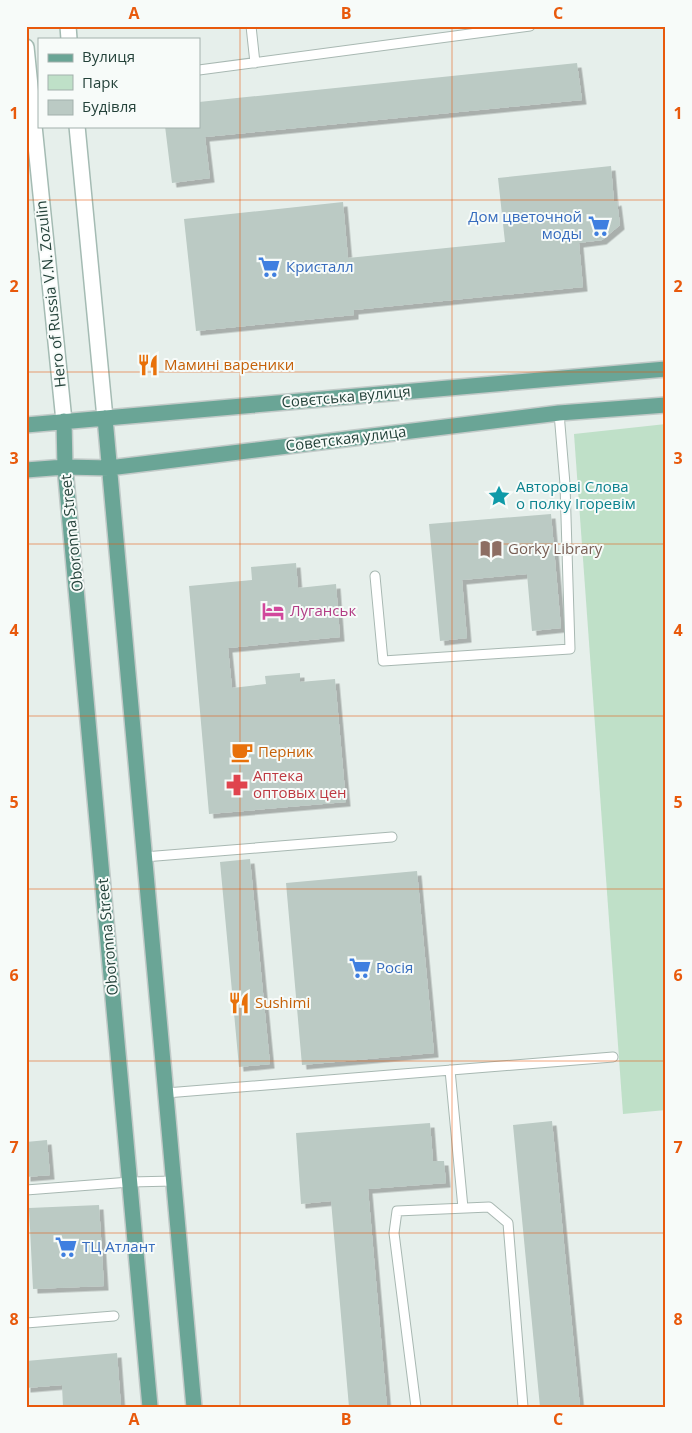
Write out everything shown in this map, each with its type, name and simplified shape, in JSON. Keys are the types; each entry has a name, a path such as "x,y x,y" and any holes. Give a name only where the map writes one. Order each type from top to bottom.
{"main road":[{"name":"Hero of Russia V.N. Zozulin","path":"26,47 64,421"},
{"path":"77,128 194,1407"},
{"name":"Совєтська вулиця","path":"26,425 666,369"},
{"name":"Советская улица","path":"26,470 65,467 108,468 559,413 666,405"},
{"name":"Oboronna Street","path":"64,421 65,467 150,1407"}],"lane":[{"path":"251,26 255,63"},
{"path":"200,70 530,26"},
{"path":"375,576 383,661 570,649 565,484 559,413"},
{"path":"144,857 392,837"},
{"path":"166,1093 613,1057"},
{"path":"450,1070 463,1208"},
{"path":"26,1190 130,1182 174,1181"},
{"path":"416,1407 394,1233 397,1211 489,1207 508,1223 523,1407"},
{"path":"26,1323 114,1316"}],"green space":[{"path":"666,424 666,1110 623,1114 574,434"}],"building":[{"path":"577,63 582,100 205,137 210,178 172,183 165,128 200,128 200,102"},
{"path":"611,166 614,202 617,201 620,225 602,240 579,243 583,287 354,310 354,315 196,331 184,219 343,202 348,258 505,242 498,178"},
{"path":"551,514 561,628 532,631 527,574 462,580 467,638 440,641 429,524"},
{"path":"296,563 298,588 336,584 340,637 228,648 232,688 266,684 265,676 300,673 300,682 335,679 346,802 209,814 189,586 252,580 251,567"},
{"path":"250,859 270,1064 239,1067 220,862"},
{"name":"Росія","path":"417,871 434,1053 302,1065 286,883"},
{"path":"552,1121 580,1407 540,1407 513,1125"},
{"path":"430,1123 433,1161 444,1161 446,1183 368,1189 387,1407 349,1407 331,1201 301,1204 296,1133"},
{"path":"47,1140 50,1175 26,1177 26,1142"},
{"name":"ТЦ Атлант","path":"99,1205 104,1286 33,1289 29,1208"},
{"path":"117,1353 121,1407 63,1407 62,1385 26,1388 26,1361"}],"place":[{"name":"Дом цветочной моды","path":"599,226"},
{"name":"Кристалл","path":"269,267"},
{"name":"Мамині вареники","path":"148,365"},
{"name":"Авторові Слова о полку Ігоревім","path":"499,496"},
{"name":"Gorky Library","path":"491,549"},
{"name":"Луганськ","path":"273,611"},
{"name":"Перник","path":"242,752"},
{"name":"Аптека оптовых цен","path":"237,785"},
{"name":"Росія","path":"360,968"},
{"name":"Sushimi","path":"239,1003"},
{"name":"ТЦ Атлант","path":"66,1247"}]}
